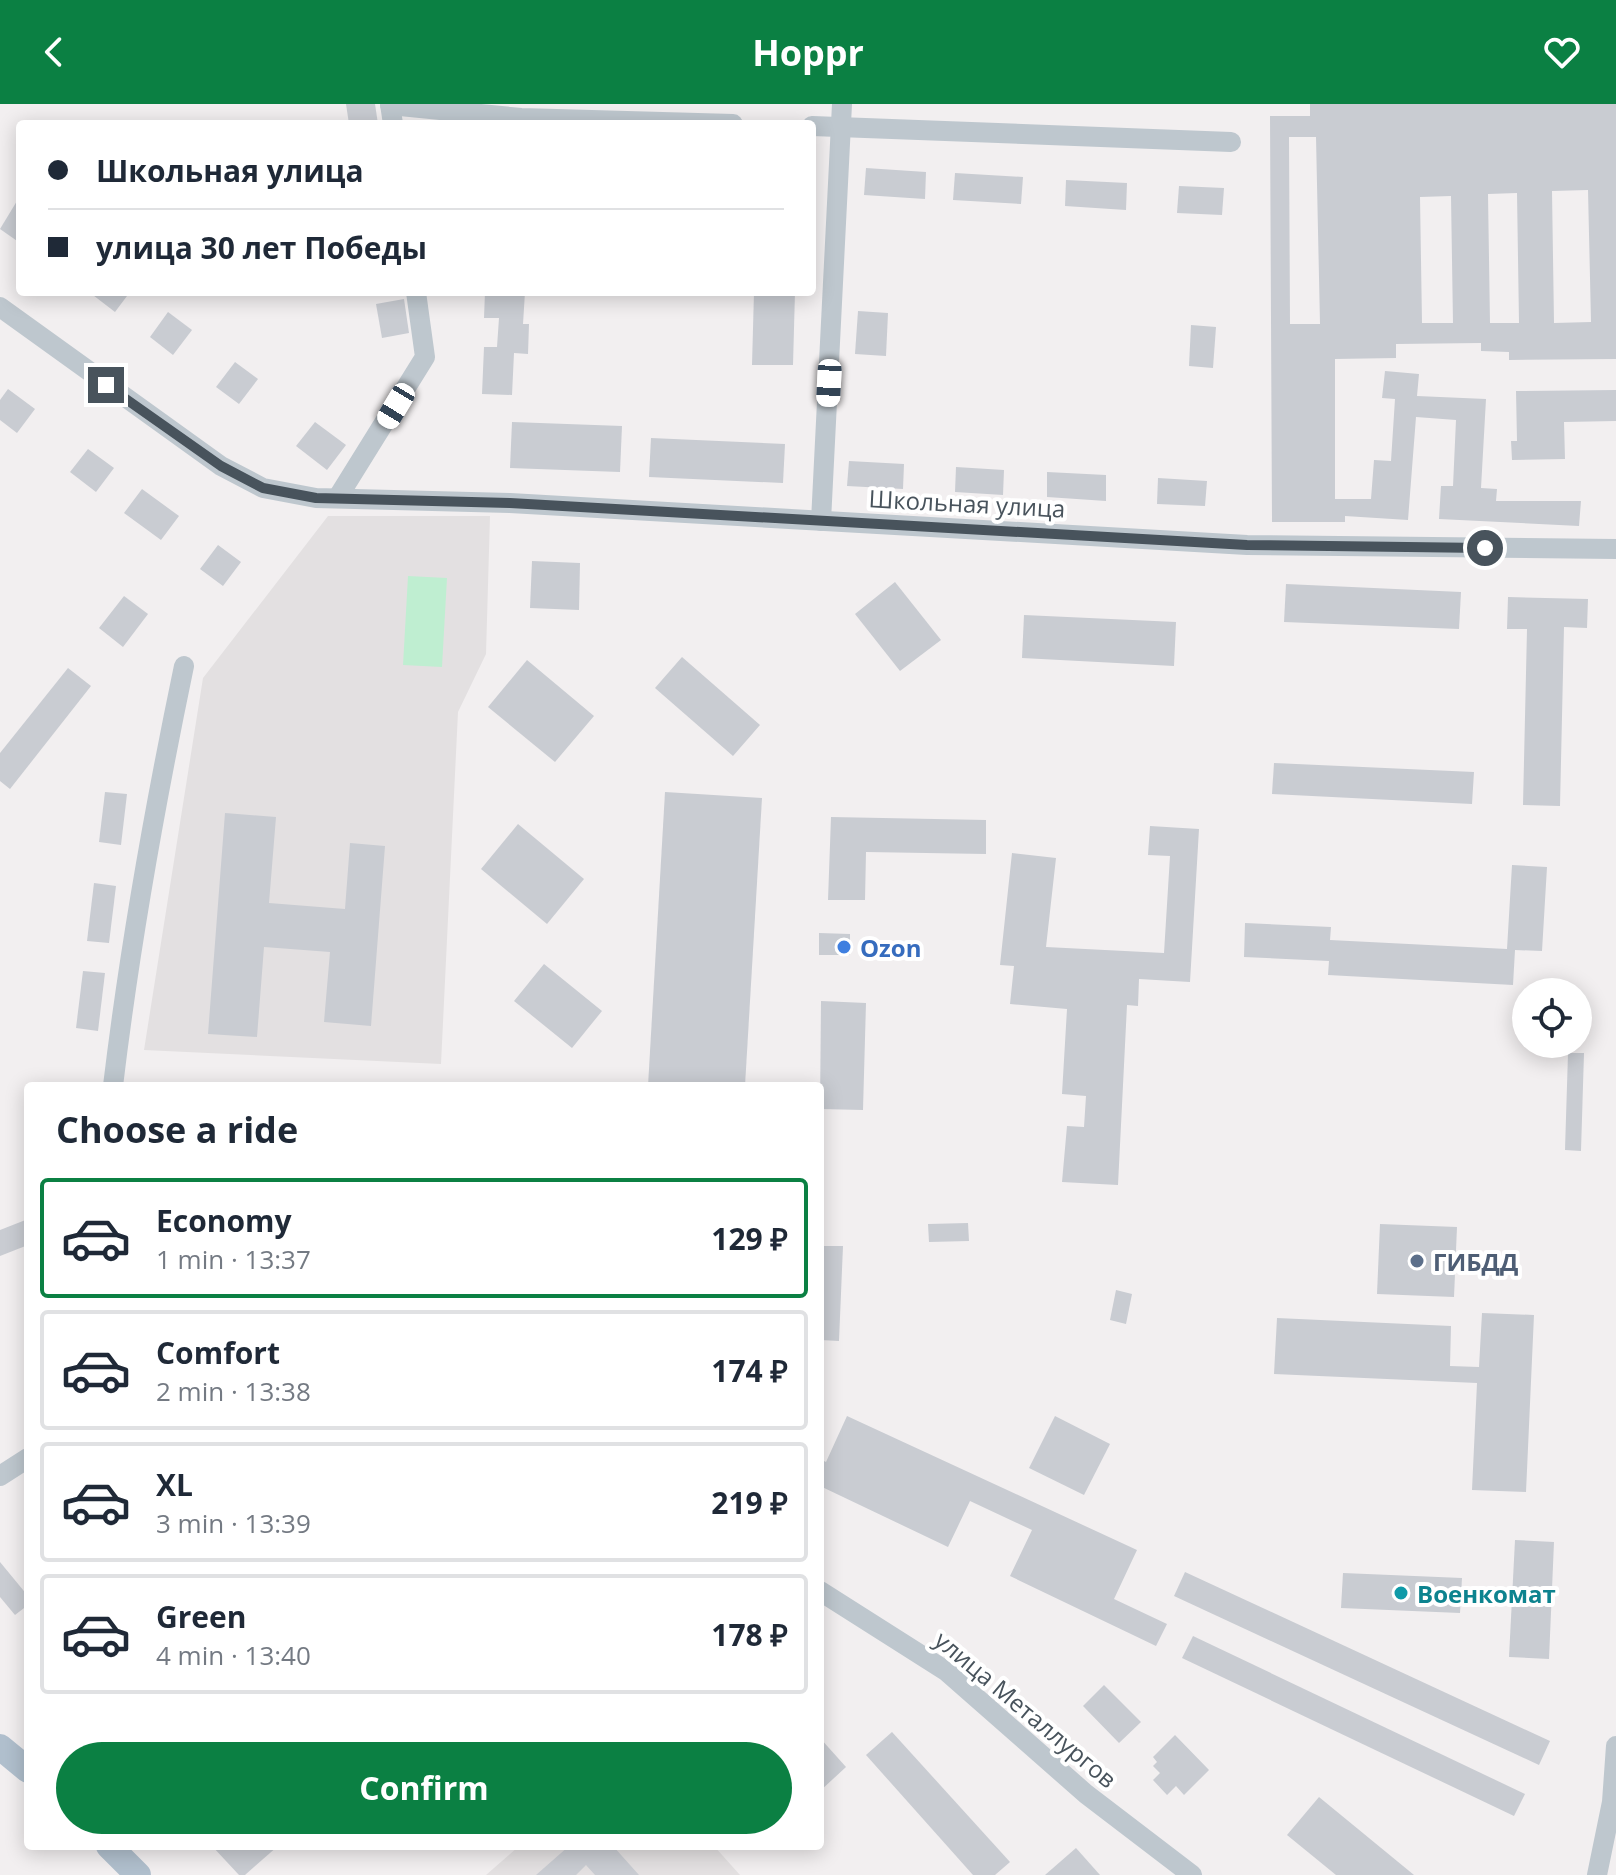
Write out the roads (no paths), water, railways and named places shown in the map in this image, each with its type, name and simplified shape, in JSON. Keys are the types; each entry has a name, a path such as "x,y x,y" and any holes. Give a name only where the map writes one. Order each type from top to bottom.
{"main road":[{"path":"0,1747 24,1767"},
{"path":"113,1850 138,1875"}],"street":[{"path":"390,104 521,118 592,120"},
{"path":"821,521 842,104"},
{"path":"816,126 1231,142"},
{"path":"338,497 425,357 417,296"},
{"name":"Школьная улица","path":"0,307 221,466 263,488 316,498 821,521 1247,545 1616,549"},
{"path":"114,1082 126,982 157,795 184,666"},
{"path":"0,1476 24,1461"},
{"name":"улица Металлургов","path":"824,1594 946,1671 1086,1794 1192,1875"},
{"path":"1597,1875 1604,1854 1612,1802 1616,1746"}],"place":[{"name":"Ozon","path":"844,947"},
{"name":"ГИБДД","path":"1417,1261"},
{"name":"Военкомат","path":"1401,1593"}]}
